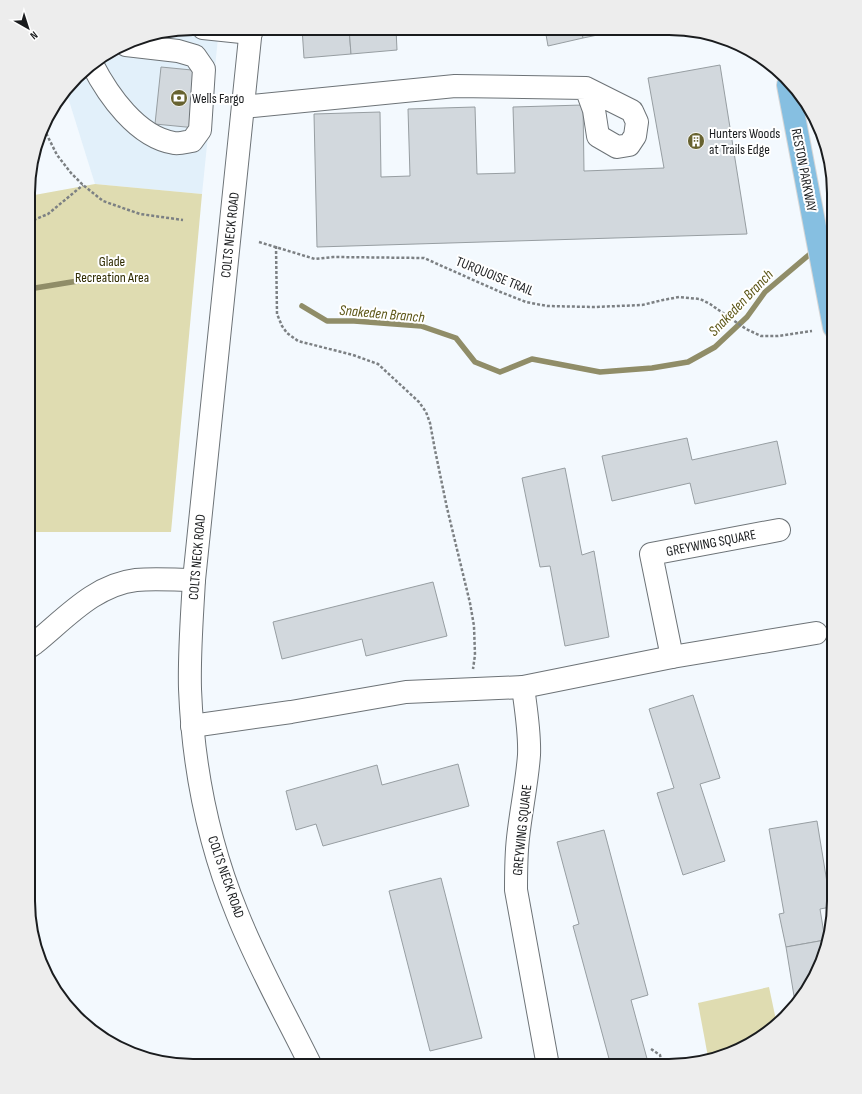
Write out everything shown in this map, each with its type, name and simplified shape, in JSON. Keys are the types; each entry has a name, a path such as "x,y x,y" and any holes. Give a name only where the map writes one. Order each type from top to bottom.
{"main road":[{"name":"RESTON PARKWAY","path":"789,90 827,290"}],"street":[{"name":"COLTS NECK ROAD","path":"251,35 194,580 190,647 192,726 198,776 204,806 226,884 254,953 307,1059"},
{"path":"95,70 103,85 130,119 155,137 175,144 192,141 200,130 204,69 195,56 178,51 135,46"},
{"path":"243,107 455,86 586,88"},
{"name":"GREYWING SQUARE","path":"672,657 651,554 780,530"},
{"path":"35,644 85,601 100,592 121,583 135,580 157,579 194,580"},
{"path":"192,726 291,712 406,692 523,688 672,657 816,633"},
{"name":"GREYWING SQUARE","path":"523,688 528,726 529,753 527,783 515,863 516,890 547,1059"}],"path":[{"path":"47,134 57,155 83,185 103,201 140,214 183,220"},
{"path":"35,219 48,214 83,185"},
{"name":"TURQUOISE TRAIL","path":"259,242 316,259 332,257 424,258 526,302 547,306 619,306 642,304 673,298 700,299 710,304 746,329 761,336 778,336 812,332"},
{"path":"276,246 277,314 287,333 298,341 353,355 378,364 419,402 426,412 430,422 447,508 470,603 474,626 475,655 472,676 468,689"},
{"path":"651,1049 660,1055 661,1059"}],"shaded area":[{"path":"218,35 202,194 95,184 68,97 74,89 89,74 105,62 123,51 142,43 173,36"}],"green space":[{"name":"Glade Recreation Area","path":"95,184 202,194 171,532 35,532 35,195"},
{"path":"769,987 776,1018 739,1043 708,1054 698,1003"}],"building":[{"path":"302,35 350,35 351,54 304,58"},
{"path":"350,35 396,35 397,50 351,54"},
{"path":"546,35 582,35 583,38 548,46"},
{"path":"582,35 598,35 583,38"},
{"name":"Hunters Woods at Trails Edge","path":"720,65 747,234 317,247 314,114 380,112 381,177 410,176 408,109 475,107 477,174 515,173 513,107 583,105 584,171 664,168 648,78"},
{"name":"Wells Fargo","path":"161,67 202,71 196,128 155,124"},
{"path":"687,438 692,460 777,441 786,484 695,504 690,483 612,501 602,456"},
{"path":"565,468 582,555 594,551 609,637 565,646 550,566 540,567 522,478"},
{"path":"433,582 447,636 366,656 362,639 282,659 273,622"},
{"path":"693,695 720,778 700,784 725,861 683,875 657,793 674,788 649,709"},
{"path":"458,764 469,806 323,846 316,824 296,830 286,791 377,765 382,785"},
{"path":"817,821 827,882 827,908 820,909 824,933 822,940 786,947 779,914 784,913 769,829"},
{"path":"604,830 648,995 631,1000 647,1059 609,1059 573,926 579,924 557,842"},
{"path":"441,878 482,1038 430,1051 389,891"},
{"path":"822,940 811,971 794,996 786,947"}],"waterway":[{"name":"Snakeden Branch","path":"302,306 327,321 354,321 421,326 456,338 475,362 500,372 532,359 600,372 652,368 688,362 715,347 747,317 765,292 810,254"},
{"name":"Snakeden Branch","path":"35,288 90,279 104,280"}],"place":[{"name":"Wells Fargo","path":"179,98"},
{"name":"Hunters Woods at Trails Edge","path":"696,141"}]}
